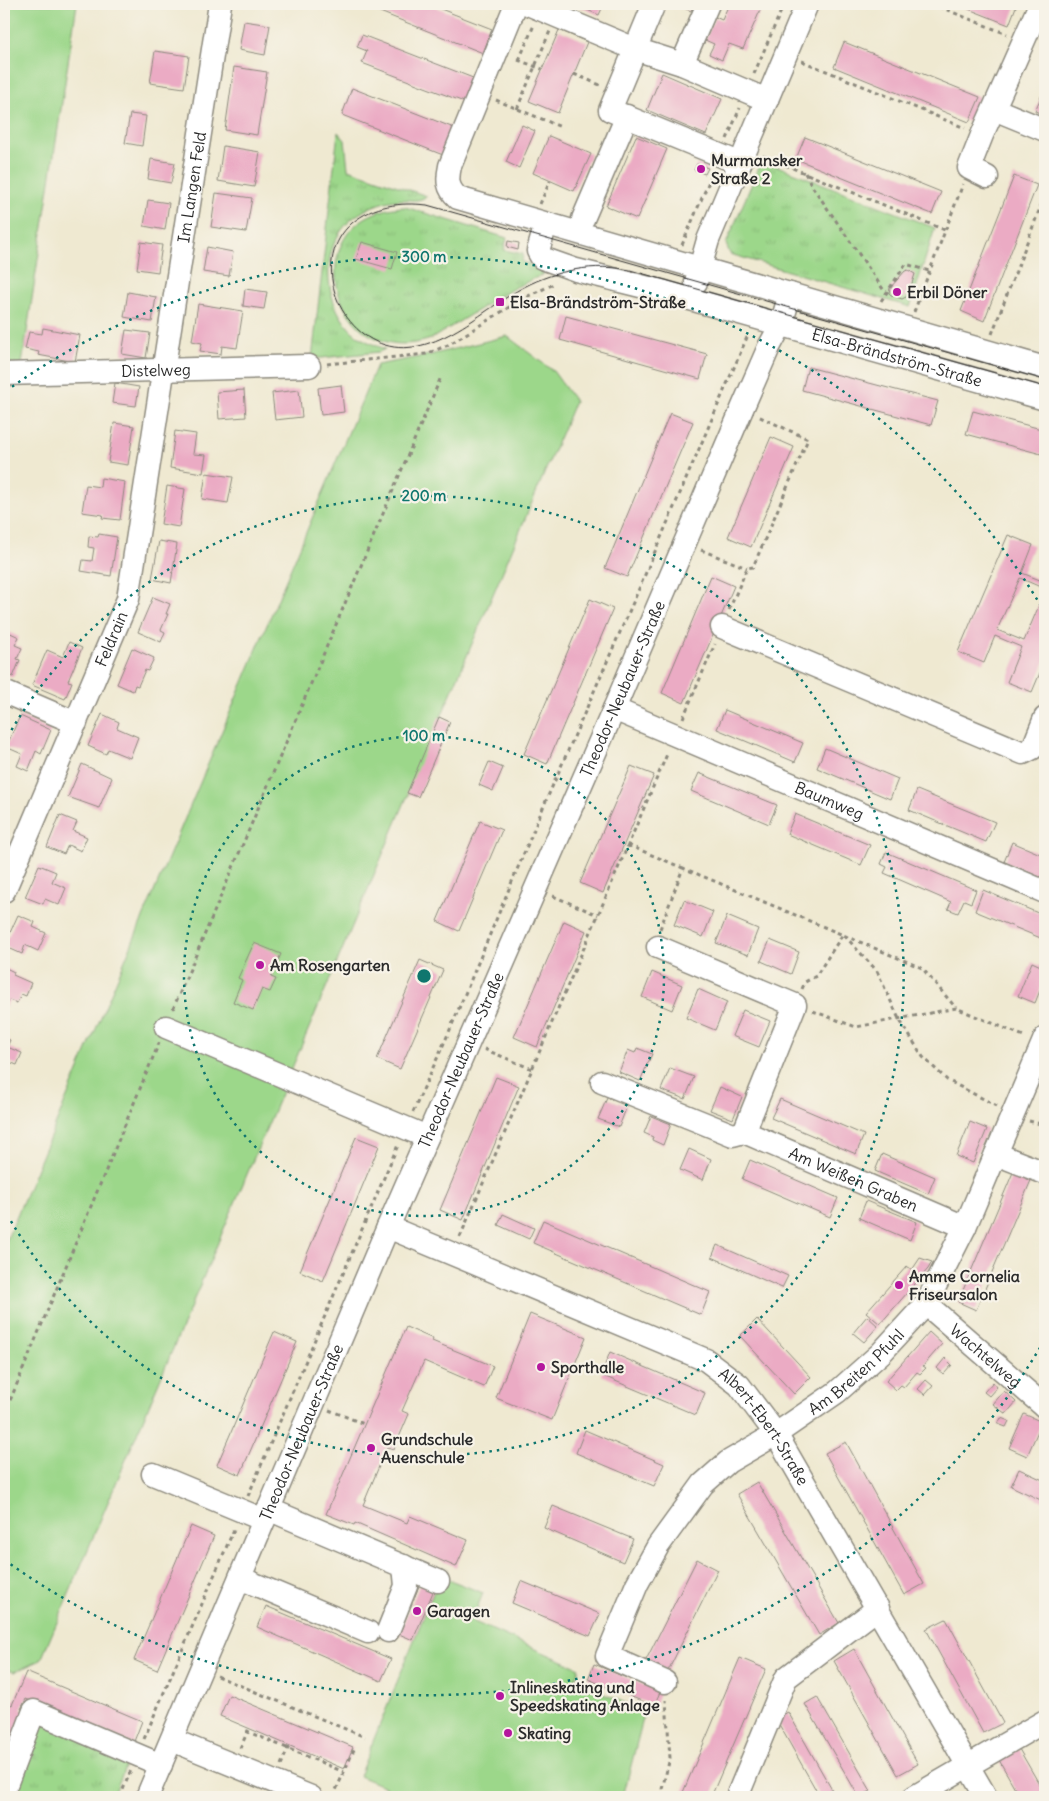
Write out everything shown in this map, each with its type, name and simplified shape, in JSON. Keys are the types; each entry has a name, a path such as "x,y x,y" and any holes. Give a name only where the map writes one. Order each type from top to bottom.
{"street":[{"name":"Im Langen Feld","path":"164,371 220,4"},
{"name":"Elsa-Brändström-Straße","path":"516,4 450,166 449,188 458,198 542,215 700,268 1045,368"},
{"path":"583,219 635,49 654,4"},
{"path":"682,64 708,4"},
{"path":"691,300 708,240 807,4"},
{"path":"978,172 982,135 1040,4"},
{"path":"542,10 635,49 682,64 766,100"},
{"path":"618,106 742,156"},
{"path":"994,109 1045,130"},
{"name":"Elsa-Brändström-Straße","path":"542,215 538,251 542,258 576,270 598,274 1045,399"},
{"name":"Theodor-Neubauer-Straße","path":"147,1797 388,1227 614,709 769,347 781,326 790,294"},
{"name":"Distelweg","path":"4,374 309,366"},
{"name":"Feldrain","path":"4,891 128,599 164,371"},
{"path":"722,627 1023,753 1033,748 1045,718"},
{"path":"4,692 76,723"},
{"name":"Baumweg","path":"614,709 1045,892"},
{"path":"658,947 795,1005 744,1132"},
{"path":"166,1026 427,1137"},
{"name":"Am Breiten Pfuhl","path":"665,1682 607,1656 637,1584 658,1546 703,1484 728,1462 776,1434 837,1392 881,1353 926,1304 965,1227 1044,1041"},
{"name":"Am Weißen Graben","path":"602,1082 733,1135 744,1132 965,1227"},
{"path":"996,1154 1045,1174"},
{"name":"Albert-Ebert-Straße","path":"388,1227 706,1360 739,1385 776,1434 986,1797"},
{"name":"Wachtelweg","path":"926,1304 1045,1407"},
{"path":"153,1474 242,1511 266,1515 404,1566 438,1581"},
{"path":"240,1578 378,1632 406,1586 404,1566"},
{"path":"737,1797 786,1678 878,1608"},
{"path":"4,1790 34,1711 161,1765"},
{"path":"914,1797 1045,1721"},
{"path":"172,1740 311,1797"}],"path":[{"path":"932,4 1024,41"},
{"path":"519,60 542,10"},
{"path":"517,109 535,67 542,10"},
{"path":"497,51 542,70"},
{"path":"786,55 982,135"},
{"path":"574,74 618,106"},
{"path":"480,93 561,127"},
{"path":"742,156 804,172 945,230"},
{"path":"804,172 885,292"},
{"path":"908,329 945,230 978,172"},
{"path":"542,215 550,181"},
{"path":"985,352 1045,195"},
{"path":"872,318 885,292 906,264 929,271"},
{"path":"309,366 426,354 448,345 524,298 562,281"},
{"path":"120,1797 405,1128 449,1032 545,803 744,346 754,318"},
{"path":"4,1416 166,1026 441,377"},
{"path":"684,543 747,568 753,567 808,439 742,409"},
{"path":"452,1254 747,568"},
{"path":"628,845 922,968 956,1008 1044,1041"},
{"path":"658,947 658,933 683,868"},
{"path":"550,894 598,915"},
{"path":"843,934 816,976 805,982 795,1005 856,1027 956,1008"},
{"path":"843,934 877,972 899,1019 923,1057 947,1080 1002,1109 1012,1117"},
{"path":"449,1032 468,1043 532,1069"},
{"path":"215,1675 365,1737"},
{"path":"660,1797 670,1758 665,1682"},
{"path":"246,1731 325,1762 344,1772"},
{"path":"333,1797 355,1747"}],"green space":[{"path":"4,4 77,4 22,364 4,364"},
{"path":"338,132 345,140 348,169 427,196 417,200 388,201 362,212 348,222 338,235 332,250 329,266 329,283 333,299 340,314 349,328 357,335 385,349 379,352 312,359"},
{"path":"762,160 935,228 910,307 730,254 726,244"},
{"path":"405,207 507,238 504,250 523,254 522,262 539,267 544,274 514,288 431,339 396,344 368,334 348,314 337,288 337,260 347,235 369,216"},
{"path":"507,336 553,371 575,401 41,1660 14,1672 4,1669 4,1246 377,365 430,355"},
{"name":"Inlineskating und Speedskating Anlage","path":"440,1576 483,1593 472,1621 579,1668 574,1682 645,1711 623,1797 409,1797 359,1776"},
{"path":"37,1718 130,1755 113,1797 5,1797"}],"building":[{"path":"377,4 428,4 492,29 483,53 375,10"},
{"path":"573,4 604,4 599,15"},
{"path":"674,4 694,4 691,11"},
{"path":"729,4 763,4 743,49 729,44 722,60 709,54 714,44 705,40 715,17 722,20"},
{"path":"956,4 1017,4 1009,25"},
{"path":"244,21 270,25 265,55 239,50"},
{"path":"559,30 587,42 558,113 529,101"},
{"path":"362,35 473,78 464,102 362,63 367,51 357,47"},
{"path":"844,42 980,97 969,122 834,67"},
{"path":"155,51 189,56 184,88 150,83"},
{"path":"234,67 267,72 257,135 225,130"},
{"path":"662,73 722,99 706,135 647,110"},
{"path":"1045,87 1045,115 1035,111"},
{"path":"352,88 454,128 443,155 342,115"},
{"path":"130,114 146,116 142,146 125,143"},
{"path":"522,125 535,131 519,168 506,162"},
{"path":"549,136 591,154 574,191 533,173"},
{"path":"636,136 667,149 637,219 606,206"},
{"path":"805,137 941,192 932,214 796,159"},
{"path":"223,146 260,152 254,187 218,181"},
{"path":"151,159 175,163 171,183 148,179"},
{"name":"Murmansker Straße 2","path":"697,164 708,168 705,174 694,170"},
{"path":"1014,176 1037,185 984,321 961,311"},
{"path":"216,193 252,198 246,232 211,227"},
{"path":"148,200 169,203 165,230 144,226"},
{"path":"508,241 519,243 518,250 507,247"},
{"path":"141,242 162,245 158,272 137,269"},
{"path":"362,242 397,252 392,269 356,259"},
{"path":"207,247 233,252 229,276 203,272"},
{"path":"908,270 915,274 908,296 902,299 891,295 889,293 890,288"},
{"path":"245,289 267,292 264,309 243,306"},
{"path":"128,292 156,297 152,322 124,317"},
{"path":"198,304 243,311 237,348 222,346 221,354 200,351 202,343 192,341"},
{"path":"566,316 707,354 700,379 560,340"},
{"path":"43,328 80,335 75,362 38,355 39,352 25,349 29,332 42,334"},
{"path":"126,330 150,333 146,358 122,354"},
{"path":"808,367 938,401 931,425 802,390"},
{"path":"115,383 139,387 136,406 112,403"},
{"path":"341,385 344,412 321,415 318,388"},
{"path":"244,390 246,417 219,419 217,392"},
{"path":"299,390 302,417 275,420 272,393"},
{"path":"973,411 1045,430 1045,455 966,434"},
{"path":"670,413 693,422 627,577 605,568"},
{"path":"114,423 134,426 128,465 108,462"},
{"path":"175,431 196,434 193,454 206,455 203,473 170,468"},
{"path":"771,437 794,447 751,547 728,537"},
{"path":"206,473 233,477 228,503 202,499"},
{"path":"101,478 125,482 120,520 102,518 103,515 82,512 86,485 100,487"},
{"path":"167,486 185,489 179,527 161,524"},
{"path":"99,534 117,537 111,576 81,571 83,560 92,561 94,548 88,547 89,536 98,537"},
{"path":"1008,535 1033,545 1022,573 1045,582 1045,589 1020,578 997,630 1024,641 1045,591 1045,661 1032,692 1007,682 1021,647 995,636 984,663 958,652"},
{"path":"159,541 177,544 171,583 152,579"},
{"path":"711,576 734,586 684,703 662,693"},
{"path":"153,597 170,604 161,630 165,632 161,642 138,632"},
{"path":"590,599 613,609 547,764 524,754"},
{"path":"4,630 19,637 15,645 22,648 17,659 20,660 13,677 4,673"},
{"path":"69,642 82,648 68,681 72,682 65,699 32,685 47,650 63,657"},
{"path":"132,648 154,658 148,671 145,670 138,686 135,685 133,691 117,684"},
{"path":"725,710 803,743 795,762 717,729"},
{"path":"102,714 119,722 117,728 138,737 130,758 108,749 106,754 88,746"},
{"path":"20,716 51,730 41,754 36,751 28,771 17,766 22,754 6,747"},
{"path":"439,717 450,722 418,797 407,793"},
{"path":"825,748 898,779 890,799 817,768"},
{"path":"489,762 503,768 493,791 479,785"},
{"path":"82,764 112,778 99,808 68,797"},
{"path":"631,766 654,775 603,893 580,883"},
{"path":"699,773 777,805 769,824 691,791"},
{"path":"917,790 995,822 986,842 909,810"},
{"path":"795,814 870,845 861,865 787,834"},
{"path":"60,815 77,822 73,831 87,837 81,851 68,845 64,854 47,847"},
{"path":"480,821 502,830 459,931 437,921"},
{"path":"1012,842 1045,856 1045,879 1004,862"},
{"path":"886,852 976,890 971,903 964,900 958,913 948,909 951,902 884,873 887,867 881,864"},
{"path":"39,865 56,872 52,882 66,888 59,905 45,899 43,904 25,897"},
{"path":"983,890 1045,916 1045,936 1043,939 975,911"},
{"path":"684,900 713,912 703,937 674,925"},
{"path":"18,915 35,922 33,927 46,933 38,951 25,945 22,954 4,946"},
{"path":"727,916 758,929 748,955 716,943"},
{"path":"564,921 586,931 537,1047 514,1037"},
{"path":"770,940 799,952 791,974 761,961"},
{"name":"Am Rosengarten","path":"254,943 281,954 271,977 276,979 270,992 262,989 253,1010 233,1002 242,980 238,978"},
{"path":"420,960 443,970 400,1069 377,1059"},
{"path":"1032,962 1045,968 1045,978 1035,1003 1018,996"},
{"path":"4,967 14,972 13,975 31,983 26,996 21,994 17,1003 9,1000 6,1007 4,1006"},
{"path":"652,972 682,985 672,1010 642,997"},
{"path":"698,989 727,1002 715,1030 686,1018"},
{"path":"743,1010 770,1021 759,1047 732,1036"},
{"path":"4,1038 10,1040 7,1047 22,1053 17,1065 4,1060"},
{"path":"637,1048 652,1054 640,1081 619,1072 628,1050 635,1053"},
{"path":"670,1068 694,1077 685,1099 661,1090"},
{"path":"496,1077 519,1086 463,1220 440,1210"},
{"path":"720,1087 742,1097 733,1119 710,1110"},
{"path":"607,1098 627,1106 619,1127 598,1119"},
{"path":"780,1099 864,1135 856,1154 771,1118"},
{"path":"651,1116 671,1124 663,1145 652,1140 653,1137 644,1133"},
{"path":"970,1122 987,1129 973,1163 956,1156"},
{"path":"356,1137 379,1146 323,1281 300,1271"},
{"path":"689,1149 711,1159 703,1180 680,1170"},
{"path":"882,1154 935,1177 928,1194 875,1171"},
{"path":"750,1160 838,1198 830,1217 742,1179"},
{"path":"1014,1170 1032,1178 976,1310 958,1302"},
{"path":"866,1201 917,1222 910,1240 859,1218"},
{"path":"503,1214 534,1228 529,1239 498,1225"},
{"path":"543,1220 710,1292 701,1315 533,1243"},
{"path":"717,1245 788,1276 782,1288 712,1257"},
{"path":"920,1258 932,1262 880,1324 866,1312 907,1266 912,1270"},
{"name":"Sporthalle","path":"530,1314 586,1337 552,1420 496,1398"},
{"path":"867,1316 878,1326 864,1342 853,1333"},
{"path":"757,1319 811,1377 794,1394 740,1336"},
{"name":"Grundschule Auenschule","path":"406,1327 433,1339 432,1341 493,1366 484,1387 424,1361 402,1411 409,1414 394,1449 387,1447 363,1505 407,1523 410,1516 468,1540 456,1567 355,1523 354,1525 326,1514"},
{"path":"274,1332 297,1342 240,1475 217,1465"},
{"path":"929,1332 942,1344 923,1366 926,1368 920,1374 917,1372 904,1387 901,1385 896,1390 886,1381"},
{"path":"610,1352 705,1393 696,1415 601,1375"},
{"path":"945,1358 952,1365 944,1374 937,1368"},
{"path":"926,1380 933,1386 925,1395 918,1389"},
{"path":"993,1382 997,1387 989,1396 984,1392"},
{"path":"1004,1391 1016,1402 1006,1414 993,1404"},
{"path":"1024,1414 1042,1422 1027,1456 1009,1448"},
{"path":"1001,1418 1009,1421 1006,1427 998,1424"},
{"path":"585,1430 664,1464 654,1486 576,1453"},
{"path":"846,1442 924,1584 904,1595 825,1453"},
{"path":"1019,1469 1045,1481 1045,1502 1011,1486"},
{"path":"757,1482 839,1623 819,1635 737,1494"},
{"path":"553,1506 633,1539 623,1562 544,1528"},
{"path":"191,1526 214,1536 157,1670 134,1660"},
{"path":"697,1559 718,1570 668,1671 646,1660"},
{"name":"Garagen","path":"421,1581 435,1587 413,1640 399,1634"},
{"path":"521,1581 600,1614 590,1636 512,1603"},
{"path":"266,1606 391,1659 381,1681 257,1627"},
{"path":"946,1619 1003,1723 983,1733 926,1629"},
{"path":"854,1649 918,1764 898,1775 834,1661"},
{"path":"740,1658 766,1669 711,1797 681,1797"},
{"path":"594,1664 660,1692 654,1706 588,1679"},
{"path":"26,1672 142,1721 133,1744 26,1699 21,1709 26,1711 4,1763 4,1702 12,1705"},
{"path":"229,1695 353,1747 344,1769 220,1716"},
{"path":"817,1697 871,1791 859,1797 805,1704"},
{"path":"788,1712 836,1797 820,1797 776,1719"},
{"path":"1019,1749 1045,1797 1020,1797 999,1760"}],"tram line":[{"path":"1045,380 427,205 407,204 388,206 369,212 352,223 340,238 333,255 332,274 335,292 342,310 353,325 368,337 385,345 403,348 422,345 440,339 458,330 509,296 536,281 562,272 603,267 630,270 1045,387"}],"place":[{"name":"Murmansker Straße 2","path":"701,169"},
{"name":"Erbil Döner","path":"897,292"},
{"name":"Elsa-Brändström-Straße","path":"500,302"},
{"name":"Am Rosengarten","path":"260,965"},
{"name":"Amme Cornelia Friseursalon","path":"899,1285"},
{"name":"Sporthalle","path":"541,1367"},
{"name":"Grundschule Auenschule","path":"371,1448"},
{"name":"Garagen","path":"417,1611"},
{"name":"Inlineskating und Speedskating Anlage","path":"500,1696"},
{"name":"Skating","path":"508,1733"}]}
